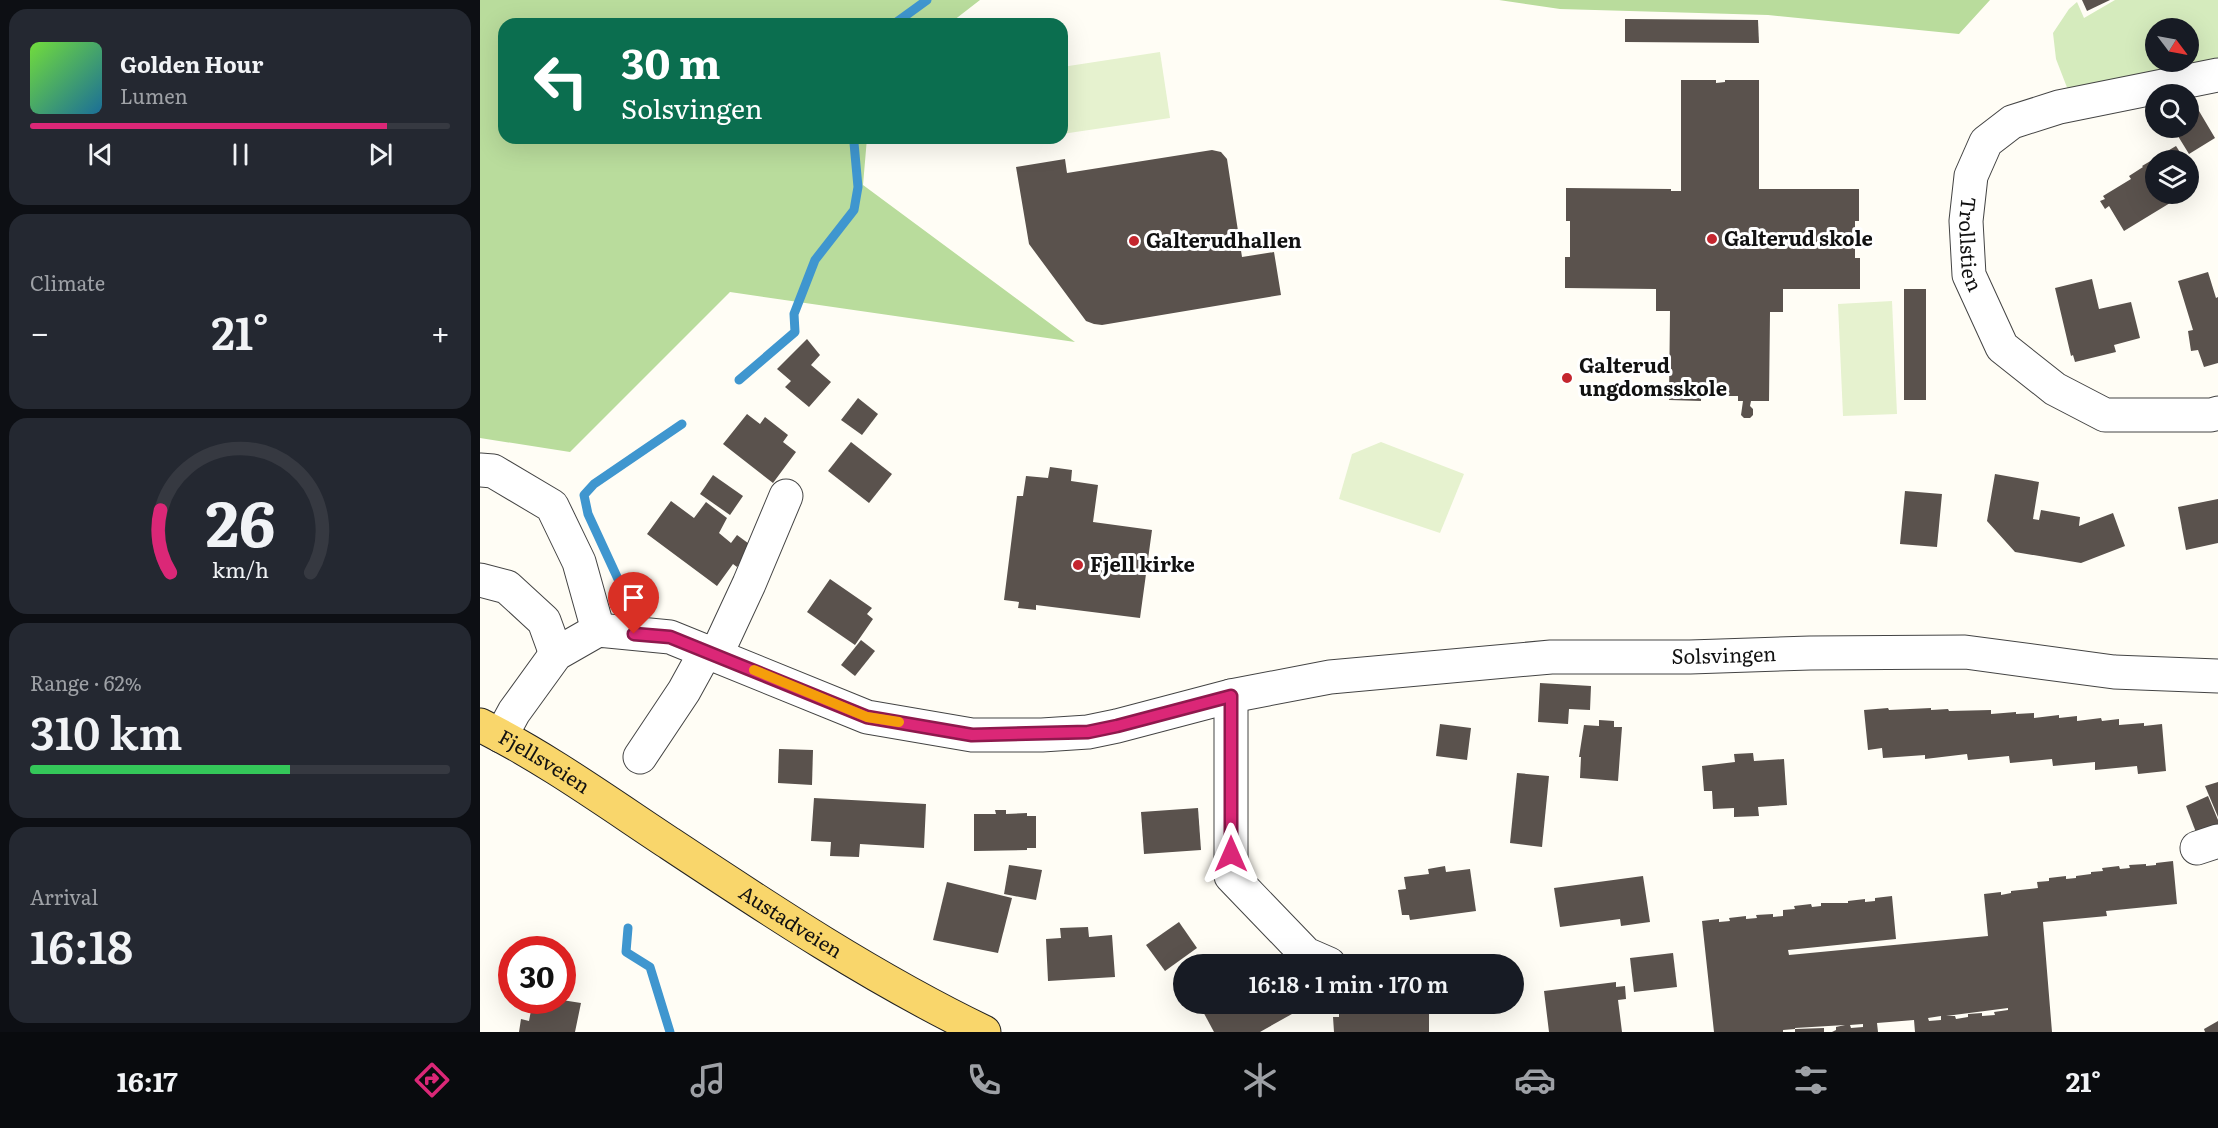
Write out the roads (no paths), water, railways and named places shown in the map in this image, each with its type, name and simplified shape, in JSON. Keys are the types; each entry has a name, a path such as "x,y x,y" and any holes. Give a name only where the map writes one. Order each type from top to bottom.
{"main road":[{"name":"Fjellsveien","path":"491,730 604,800"},
{"name":"Austadveien","path":"604,800 854,962 939,1010 984,1032"}],"street":[{"name":"Trollstien","path":"2218,75 2059,107 2012,122 1986,142 1971,176 1966,221 1969,275 2002,347 2055,388 2105,415 2211,415 2218,413"},
{"path":"480,470 494,471 552,506 579,562 598,630 556,654 514,712 491,730"},
{"path":"639,757 711,653 749,584 786,496"},
{"path":"480,580 507,587 544,621 556,654"},
{"name":"Solsvingen","path":"598,630 670,637 867,717 972,735 1088,732 1231,696 1330,676 1551,657 1965,652 2114,672 2218,676"},
{"path":"1231,696 1231,876 1306,954"}],"waterway":[{"path":"902,18 927,0"},
{"path":"739,380 795,332 794,314 815,260 854,210 858,187 854,144"},
{"path":"624,592 588,514 584,495 594,484 682,424"},
{"path":"628,928 626,952 650,967 670,1032"}],"place":[{"name":"Galterud skole","path":"1712,239"},
{"name":"Galterudhallen","path":"1134,241"},
{"name":"Galterud ungdomsskole","path":"1567,378"},
{"name":"Fjell kirke","path":"1078,565"}]}
